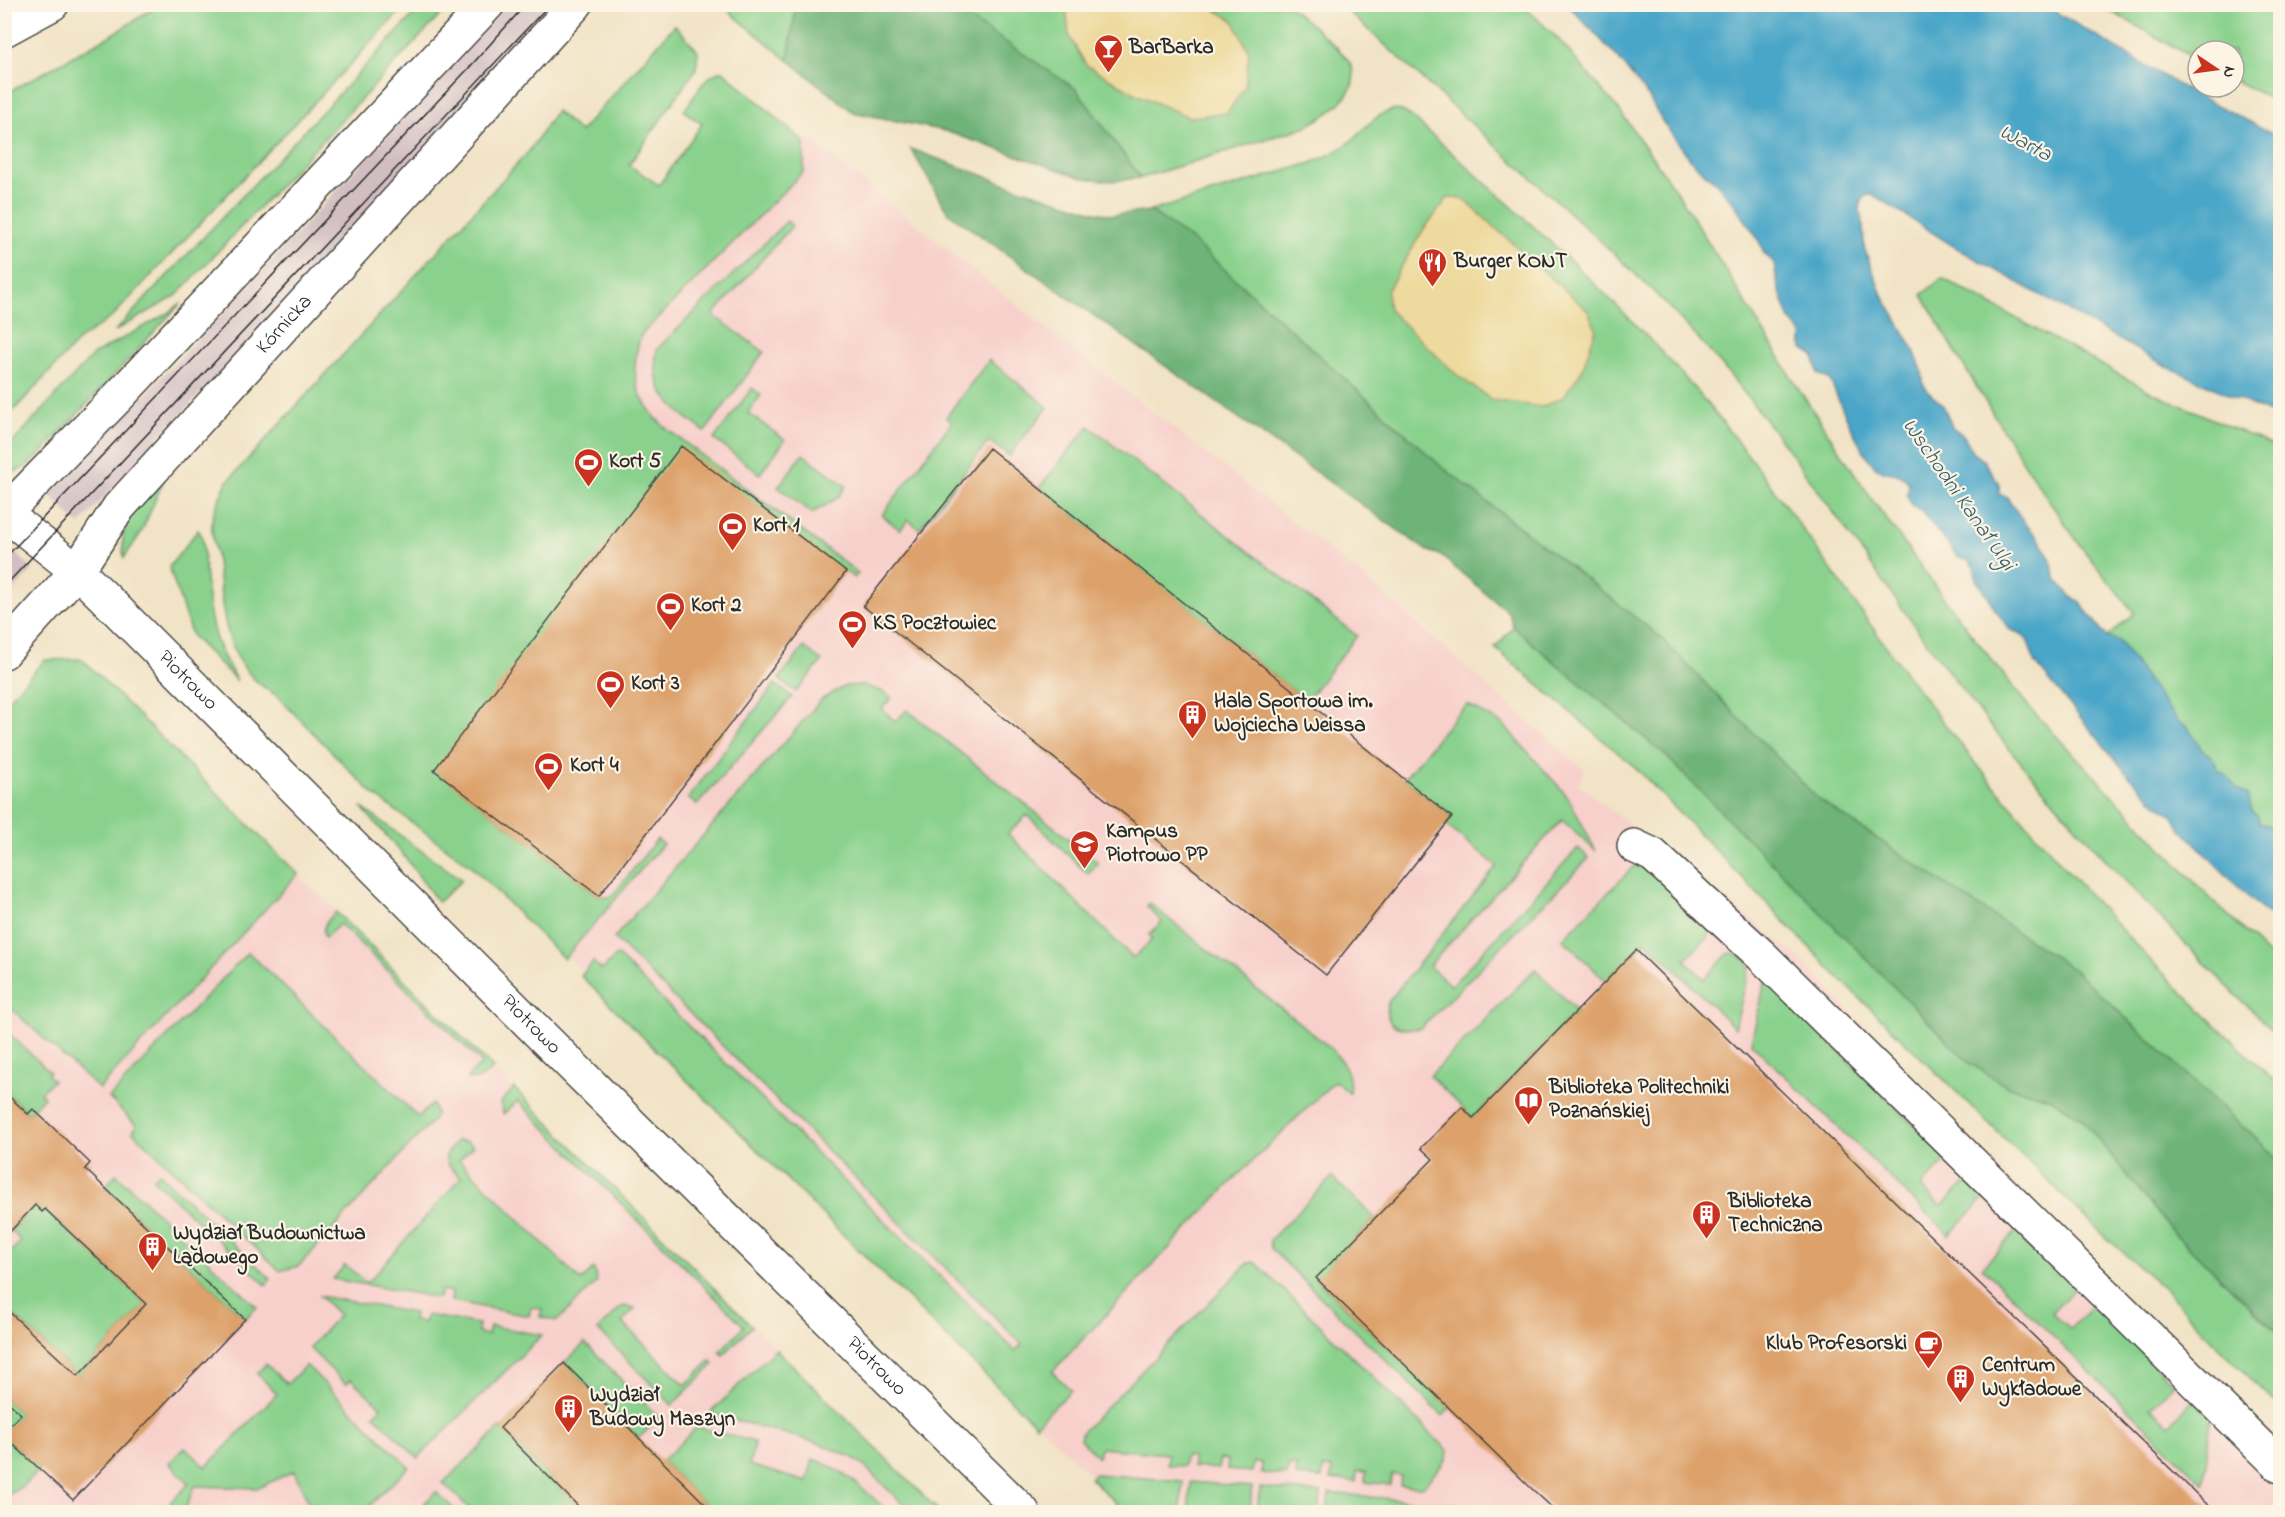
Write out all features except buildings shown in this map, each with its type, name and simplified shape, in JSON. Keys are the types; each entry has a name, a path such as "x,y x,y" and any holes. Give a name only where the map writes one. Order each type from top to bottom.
{"street":[{"path":"4,30 52,4"},
{"path":"5,513 119,396 489,4"},
{"name":"Kórnicka","path":"4,652 77,571 119,507 576,4"},
{"name":"Piotrowo","path":"5,513 77,571 1023,1512"},
{"path":"1634,846 1653,855 1762,956 2280,1466"}],"shaded area":[{"path":"507,5 562,5 79,525 49,495 266,267"},
{"name":"Kampus Piotrowo PP","path":"806,136 1038,322 1360,574 1585,771 1578,784 1798,956 2280,1465 2280,1512 1128,1512 844,1234 291,677"},
{"path":"4,543 33,569 5,600 4,600"},
{"path":"82,659 940,1512 5,1512 4,703 45,660"}],"green space":[{"path":"160,4 406,5 112,317 79,340 5,420 5,94 115,33"},
{"path":"423,5 450,5 176,296 115,331"},
{"path":"721,5 796,5 788,60"},
{"path":"796,5 943,5 962,13 1076,89 1141,178 1112,181 1083,178 945,131 853,112 788,60"},
{"path":"943,5 1288,5 1347,59 1351,65 1352,86 1347,95 1330,112 1302,128 1141,178 1076,89"},
{"path":"1341,5 1523,5 1561,42 1619,110 1679,195 1800,391 1871,498 1948,604 2029,707 2199,887 2280,966 2280,1038 2159,917 2007,746 1940,660 1788,449 1703,343 1611,251"},
{"path":"2100,5 2280,5 2280,104 2246,86 2246,39 2186,39 2186,54"},
{"path":"675,25 698,51 696,69 629,165 659,185 702,124 684,111 705,81 710,76 723,71 804,142 804,171 641,335 635,363 637,386 648,408 667,429 858,573 854,578 846,572 435,770 599,896 610,897 657,839 663,844 564,959 471,866 373,794 276,695 245,669 229,637 225,620 212,521 227,482 530,150 556,111 580,132"},
{"path":"1393,110 1402,111 1411,116 1559,250 1666,356 1699,394 1763,475 1914,685 2001,793 2086,892 2189,999 2280,1086 2280,1161 2074,970 1818,799 1658,635 1442,467 1193,241 1151,211 1311,163 1342,148 1373,120"},
{"path":"911,149 1009,185 1095,212 1113,215 1151,211 1193,241 1442,467 1658,635 1818,799 2074,970 2280,1161 2280,1335 2172,1231 2082,1119 2050,1098 2009,1087 1969,1063 1666,756 1513,627 1509,613 1440,555 1426,550 947,212"},
{"path":"1861,200 1864,248 1881,293 1913,348 1922,371 1923,384 1928,392 1943,405 1952,427 1963,435 1974,453 1983,460 1999,484 1999,495 2006,496 2025,524 2039,539 2050,558 2056,579 2070,596 2080,603 2107,637 2134,613 2080,545 2038,484 1922,295 1942,278 2153,393 2280,449 2280,860 1958,491 1845,205"},
{"path":"787,221 792,226 713,315 764,352 705,432 674,407 660,388 655,364 657,349"},
{"path":"181,303 36,459 20,470 5,474 4,452 93,355 170,312"},
{"path":"989,360 1048,407 1009,456 989,441 920,529 908,520 900,530 882,515 952,422 946,417"},
{"path":"752,388 761,395 748,413 785,440 760,474 714,439"},
{"path":"1089,426 1357,636 1306,701 1039,488"},
{"path":"803,454 846,486 838,498 812,513 778,487"},
{"path":"163,482 141,533 124,558 124,532 131,514"},
{"path":"198,530 202,536 208,601 216,639 237,681 192,636 169,567"},
{"path":"1513,627 1666,756 2009,1087 2050,1098 2082,1119 2172,1231 2280,1335 2280,1407 2219,1348 2166,1290 2109,1240 1836,975 1638,770 1495,648"},
{"path":"804,647 822,661 796,692 779,679"},
{"path":"82,659 298,874 99,1089 4,1002 5,703 45,660"},
{"path":"775,684 792,697 697,805 688,798"},
{"path":"863,685 892,698 882,708 895,722 907,710 1098,862 1088,874 1027,815 1008,834 1133,958 1153,939 1149,935 1162,922 1147,906 1149,903 1332,1049 1348,1075 1349,1093 1335,1081 1236,1177 1052,1372 1071,1390 1036,1425 581,976 593,962 602,970 617,955 1015,1351 1022,1344 614,938 822,699 845,686"},
{"path":"1468,705 1504,725 1568,797 1596,851 1562,820 1429,966 1451,986 1578,848 1589,858 1421,1028 1400,1028 1395,1026 1388,1017 1388,1002 1497,866 1446,825 1452,817 1404,779 1456,715"},
{"path":"361,807 462,880 438,902 401,852"},
{"path":"1634,866 1647,868 1710,929 1709,936 1685,960 1704,979 1728,954 1738,954 1750,965 1735,1028 1646,941 1606,981 1563,939"},
{"path":"336,912 493,1068 478,1079 467,1078 482,1063 340,924 325,938 324,927"},
{"path":"248,952 418,1117 432,1104 436,1113 434,1119 299,1266 280,1271 133,1132 136,1125 109,1098"},
{"path":"1535,969 1577,1011 1473,1118 1430,1076"},
{"path":"1765,982 1771,984 1945,1156 1945,1162 1921,1187 1941,1206 1969,1180 1984,1195 1984,1199 1949,1235 1751,1043"},
{"path":"4,1029 50,1072 47,1075 53,1080 40,1093 44,1097 28,1114 5,1091"},
{"path":"514,1088 752,1326 723,1355 720,1351 744,1326 518,1101 503,1114 501,1102"},
{"path":"457,1140 468,1142 473,1146 459,1160 581,1281 594,1268 597,1282 557,1321 540,1317 542,1309 531,1307 529,1316 451,1301 452,1292 441,1290 439,1298 333,1279 345,1265 367,1283 461,1178 446,1160 448,1152"},
{"path":"159,1173 271,1279 266,1285 153,1179"},
{"path":"116,1174 257,1307 245,1319 105,1187"},
{"path":"1332,1177 1375,1218 1316,1279 1450,1408 1443,1416 1271,1249 1270,1240"},
{"path":"35,1205 42,1212 45,1209 146,1304 78,1376 5,1307 4,1259 21,1241 11,1231"},
{"path":"2021,1230 2076,1283 2075,1288 2052,1313 2070,1329 2094,1304 2174,1384 2151,1408 2169,1425 2194,1400 2211,1417 2204,1484 1982,1267 2017,1231"},
{"path":"1248,1263 1257,1264 1448,1450 1447,1459 1423,1487 1400,1485 1401,1476 1392,1474 1390,1485 1365,1482 1366,1472 1357,1471 1356,1482 1331,1479 1332,1469 1323,1468 1322,1478 1296,1476 1297,1466 1289,1465 1287,1475 1262,1473 1262,1463 1254,1462 1252,1472 1227,1470 1228,1460 1220,1459 1218,1469 1193,1467 1193,1457 1185,1456 1183,1466 1167,1465 1168,1454 1100,1448 1098,1457 1080,1439 1081,1433"},
{"path":"320,1296 414,1313 413,1321 424,1323 426,1315 479,1324 478,1333 488,1335 490,1326 542,1335 418,1458 374,1415 381,1407 351,1379 346,1384 309,1348 339,1315"},
{"path":"624,1306 635,1309 622,1322 685,1385 711,1360 714,1364 672,1405 598,1330"},
{"path":"585,1343 659,1418 639,1438 564,1363"},
{"path":"776,1349 940,1512 911,1512 864,1466 850,1456 818,1443 710,1413"},
{"path":"266,1364 287,1384 306,1365 409,1467 363,1512 357,1510 354,1512 297,1512 310,1506 294,1471 258,1488 195,1486 184,1512 161,1512 189,1484 169,1463 185,1447 206,1467 277,1394 257,1373"},
{"path":"4,1398 21,1414 5,1431 4,1431"},
{"path":"697,1427 755,1442 749,1465 807,1482 813,1459 824,1463 854,1481 888,1512 713,1512 662,1461"},
{"path":"500,1428 584,1512 473,1512 443,1483"},
{"path":"4,1436 40,1469 23,1486 5,1497"},
{"path":"1095,1474 1183,1481 1180,1512 1125,1512 1090,1478"},
{"path":"1191,1482 1252,1487 1250,1512 1188,1512"},
{"path":"1260,1488 1321,1493 1319,1512 1257,1512"},
{"path":"436,1492 457,1512 415,1512"},
{"path":"1329,1493 1413,1501 1406,1512 1327,1512"},
{"path":"1428,1502 1497,1508 1492,1512 1422,1512"}],"sand":[{"path":"1066,5 1207,5 1233,20 1249,52 1245,87 1227,113 1189,117 1138,95 1086,65 1069,36"},
{"path":"1448,198 1462,198 1588,311 1596,329 1582,371 1563,397 1542,407 1492,400 1456,374 1389,310 1387,291 1423,230"}],"water":[{"path":"1568,5 2044,5 2186,90 2186,99 2205,99 2280,137 2280,418 2166,366 1955,247 1873,195 1867,195 1861,200 1860,211 1864,248 1881,293 1913,348 1922,371 1923,384 1928,392 1943,405 1952,427 1963,435 1974,453 1983,460 1999,484 1999,495 2006,496 2025,524 2039,539 2050,558 2056,579 2070,596 2080,603 2107,637 2119,641 2162,701 2180,723 2187,726 2203,751 2209,754 2218,770 2228,777 2237,789 2248,795 2252,812 2257,815 2260,823 2272,827 2280,839 2280,929 2278,920 2267,914 2250,899 2182,830 2171,814 2155,802 2128,775 2036,664 2023,635 2010,630 1976,580 1975,568 1968,560 1959,558 1921,511 1912,506 1907,496 1909,483 1897,474 1877,468 1871,462 1851,427 1830,380 1818,374 1813,355 1802,348 1802,334 1789,318 1777,283 1774,263 1764,253 1759,241 1736,206 1717,184 1694,164 1662,121 1648,96 1619,59"}],"tram line":[{"path":"4,559 468,69 526,4"},
{"path":"4,587 550,4"}],"place":[{"name":"BarBarka","path":"1108,74"},
{"name":"Burger KONT","path":"1433,288"},
{"name":"Kort 5","path":"588,488"},
{"name":"Kort 1","path":"732,552"},
{"name":"Kort 2","path":"670,632"},
{"name":"KS Pocztowiec","path":"852,650"},
{"name":"Kort 3","path":"610,710"},
{"name":"Hala Sportowa im. Wojciecha Weissa","path":"1193,740"},
{"name":"Kort 4","path":"549,792"},
{"name":"Kampus Piotrowo PP","path":"1085,870"},
{"name":"Biblioteka Politechniki Poznańskiej","path":"1528,1126"},
{"name":"Biblioteka Techniczna","path":"1707,1240"},
{"name":"Wydział Budownictwa Lądowego","path":"152,1272"},
{"name":"Klub Profesorski","path":"1928,1370"},
{"name":"Centrum Wykładowe","path":"1961,1404"},
{"name":"Wydział Budowy Maszyn","path":"569,1434"}],"water label":[{"name":"Warta","path":"2025,144"},
{"name":"Wschodni Kanał Ulgi","path":"1958,495"}]}
